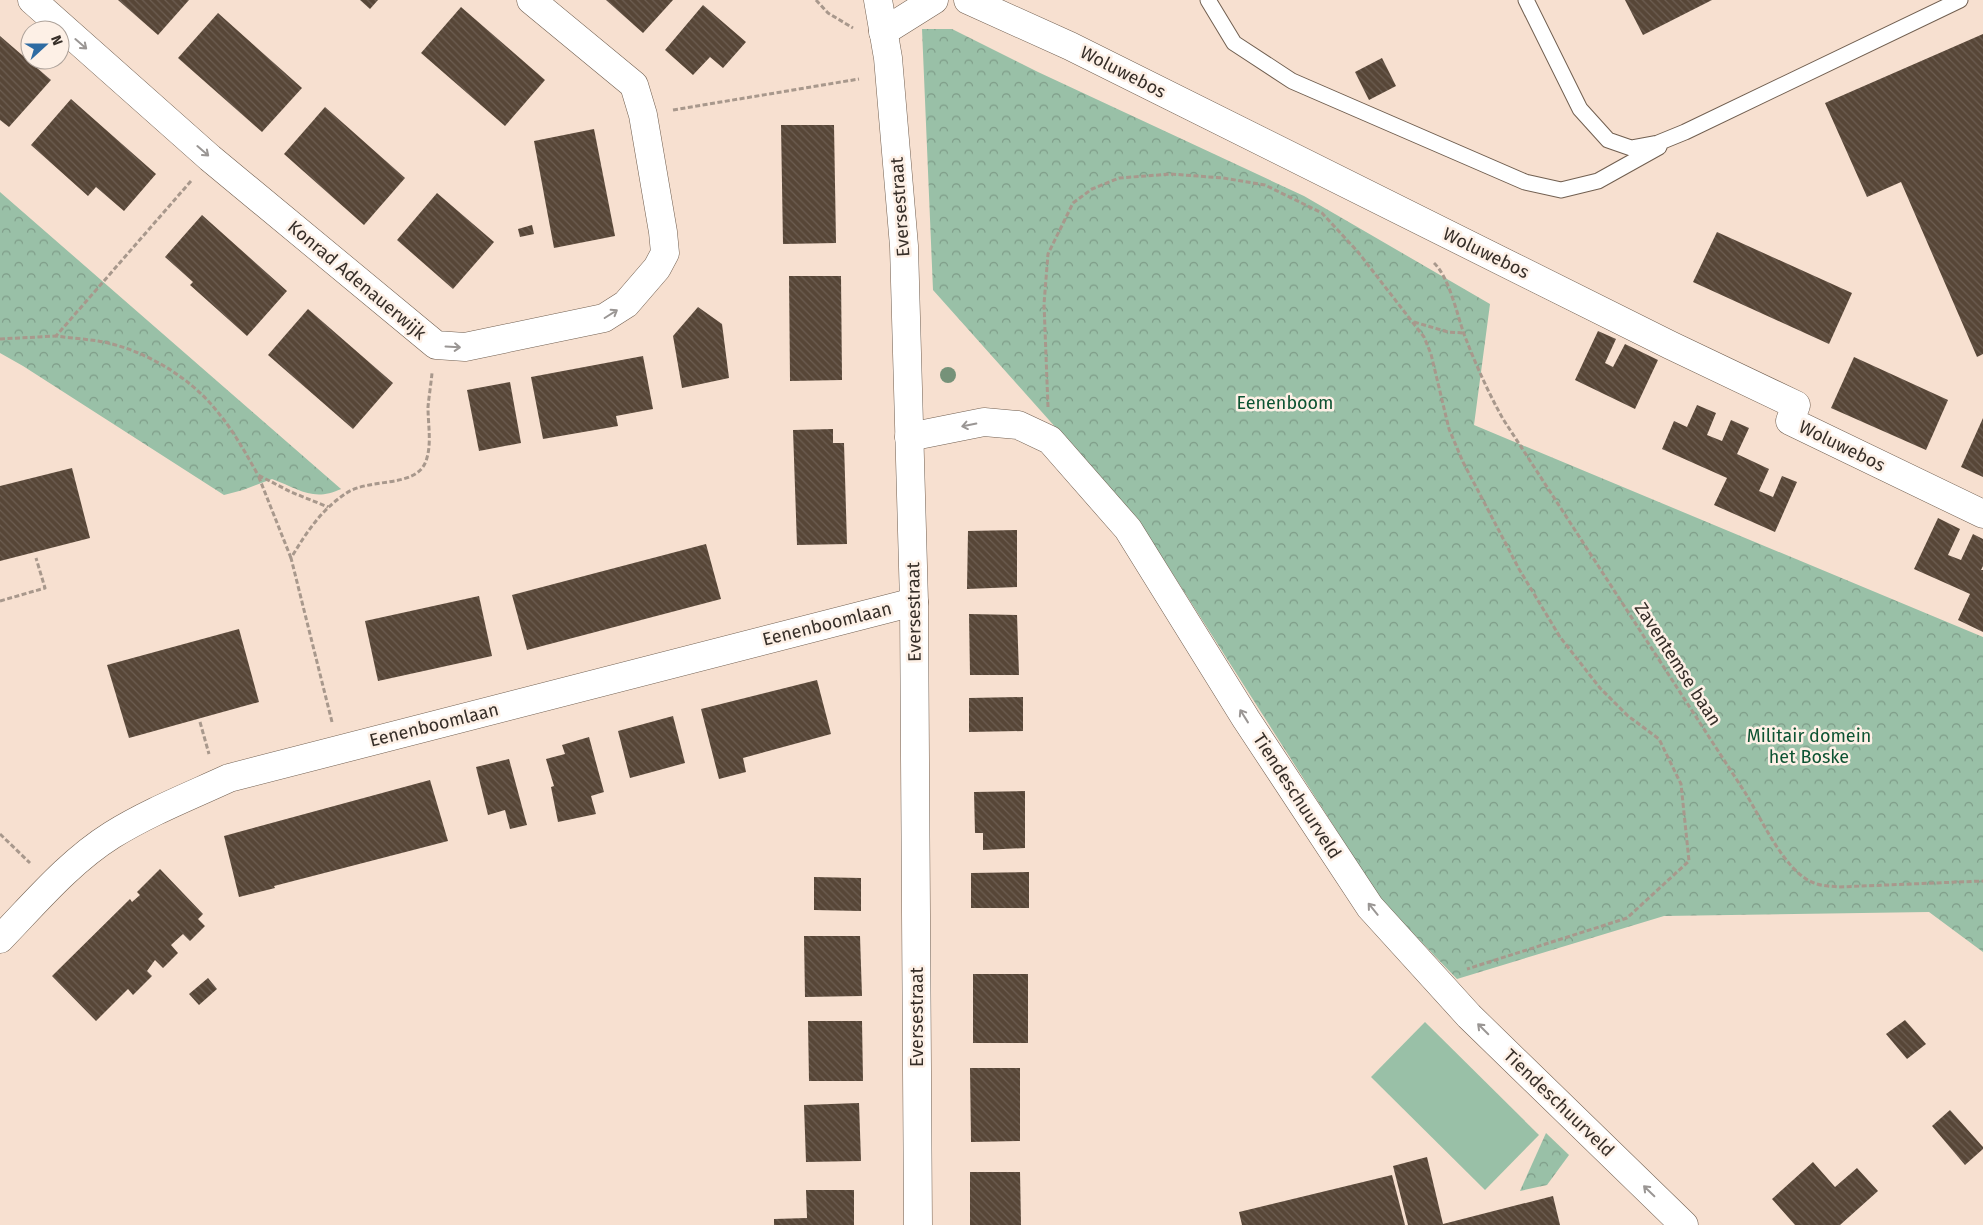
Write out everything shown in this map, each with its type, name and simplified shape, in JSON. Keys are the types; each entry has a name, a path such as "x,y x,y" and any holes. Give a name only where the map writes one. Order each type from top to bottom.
{"street":[{"name":"Konrad Adenauerwijk","path":"32,0 210,158 436,346 464,347 604,318 626,304 657,268 665,253 643,115 634,85 531,0"},
{"name":"Eversestraat","path":"878,0 890,74 904,246 914,602 918,1225"},
{"path":"883,32 934,0"},
{"name":"Woluwebos","path":"968,0 1070,46 1670,345 1796,405 1790,422 1983,514"},
{"name":"Tiendeschuurveld","path":"910,437 984,422 1018,426 1050,440 1128,529 1246,719 1370,907 1435,979 1504,1050 1684,1225"},
{"name":"Eenenboomlaan","path":"0,939 52,885 111,836 177,801 229,778 914,602"}],"lane":[{"path":"1208,0 1234,43 1292,81 1525,182 1560,190 1598,181 1685,132"},
{"path":"1526,0 1580,109 1608,140 1631,148 1658,143 1685,132 1960,0"}],"path":[{"path":"816,0 828,13 848,26 868,32 883,32"},
{"path":"643,115 890,74"},
{"path":"56,336 210,158"},
{"path":"1050,440 1044,304 1048,254 1073,202 1092,189 1119,178 1171,174 1223,178 1265,185 1322,213 1358,252 1399,306 1414,322 1424,337 1431,354 1450,429 1462,462 1540,603 1560,637 1600,688 1628,716 1659,739 1681,784 1690,861 1627,918 1435,979"},
{"name":"Zaventemse baan","path":"1453,301 1464,333 1492,399 1503,419 1746,794 1781,852 1798,874 1815,883 1838,887 1983,881"},
{"path":"1414,322 1448,332 1464,333"},
{"path":"0,335 2,339 56,336 100,341 124,348 146,357 175,374 192,386 216,409 237,439 258,475 291,558 339,749"},
{"path":"291,558 306,532 328,507 346,493 364,485 404,480 416,475 426,462 429,448 428,408 436,346"},
{"path":"258,475 291,492 328,507"},
{"path":"0,600 45,588 36,558"},
{"path":"0,834 52,885"}],"green space":[{"name":"Eenenboom","path":"922,29 952,29 1038,72 1304,196 1490,304 1474,425 1983,637 1983,952 1929,912 1664,916 1457,979 1381,900 1139,521 933,290"},
{"path":"0,192 341,489 331,493 306,493 272,479 224,495 0,353"},
{"path":"1425,1022 1539,1135 1485,1190 1371,1077"},
{"path":"1546,1133 1569,1155 1547,1185 1520,1191"}],"building":[{"path":"118,0 189,0 158,35"},
{"path":"360,0 378,0 370,9"},
{"path":"606,0 673,0 643,33"},
{"path":"1625,0 1712,0 1643,35"},
{"path":"703,5 746,42 723,68 710,57 693,75 665,50"},
{"path":"461,7 545,80 505,126 421,53"},
{"path":"218,13 302,88 262,132 178,58"},
{"path":"1983,34 1983,354 1977,357 1901,182 1867,197 1825,103"},
{"path":"0,36 20,53 20,70 39,70 51,80 9,127 0,120"},
{"path":"1382,58 1396,86 1369,100 1355,72"},
{"path":"71,99 156,174 124,211 96,187 88,196 31,145"},
{"path":"325,107 405,178 364,225 284,154"},
{"path":"781,125 834,125 836,243 783,244"},
{"path":"594,129 615,236 554,248 534,141"},
{"path":"437,193 494,242 453,289 397,240"},
{"path":"202,215 287,291 247,336 190,285 193,282 165,257"},
{"path":"532,225 534,234 520,237 518,229"},
{"path":"1717,232 1852,293 1829,344 1693,282"},
{"path":"789,276 841,276 842,380 790,381"},
{"path":"698,307 722,324 729,378 682,388 673,336"},
{"path":"308,309 393,383 353,429 268,355"},
{"path":"1598,331 1616,339 1605,363 1613,367 1625,344 1658,360 1635,409 1575,380"},
{"path":"643,356 653,409 616,416 618,426 543,439 531,377"},
{"path":"1854,357 1948,400 1926,450 1831,408"},
{"path":"510,382 521,443 479,451 467,390"},
{"path":"1697,405 1716,413 1707,435 1722,441 1731,420 1749,428 1737,454 1769,469 1759,491 1773,497 1782,476 1797,482 1775,532 1714,505 1727,478 1662,449 1674,421 1687,427"},
{"path":"1983,418 1983,477 1961,467"},
{"path":"833,429 833,443 844,443 847,544 797,545 793,430"},
{"path":"72,468 90,538 0,561 0,486"},
{"path":"1938,518 1960,529 1948,555 1961,560 1973,534 1983,539 1983,566 1981,570 1983,570 1983,632 1958,620 1970,594 1914,569"},
{"path":"1017,530 1017,587 967,589 968,531"},
{"path":"706,544 721,599 527,650 512,595"},
{"path":"479,596 492,656 378,681 365,621"},
{"path":"969,614 1017,615 1019,675 970,675"},
{"path":"239,629 259,702 129,738 107,665"},
{"path":"817,680 831,734 743,758 746,772 719,779 701,709"},
{"path":"1023,697 1023,731 969,732 969,698"},
{"path":"673,716 685,763 630,778 618,731"},
{"path":"589,737 604,792 591,796 596,814 558,822 551,787 554,786 546,759 565,754 562,745"},
{"path":"509,759 527,825 510,829 505,810 488,815 476,767"},
{"path":"430,780 448,841 274,886 275,888 239,897 224,836"},
{"path":"1025,791 1025,848 983,850 983,833 975,833 974,792"},
{"path":"160,869 203,914 198,919 205,926 190,941 183,934 171,945 178,953 163,968 155,960 147,971 152,976 133,995 128,989 96,1021 52,976 130,899 132,902 140,895 137,892"},
{"path":"1029,872 1029,908 971,908 971,873"},
{"path":"814,877 861,878 861,911 814,910"},
{"path":"804,936 860,936 862,996 805,997"},
{"path":"973,974 1028,974 1028,1043 973,1043"},
{"path":"208,978 217,989 199,1005 189,994"},
{"path":"1905,1020 1926,1044 1907,1059 1886,1034"},
{"path":"808,1021 862,1021 863,1081 809,1081"},
{"path":"970,1068 1020,1068 1020,1141 971,1142"},
{"path":"859,1103 861,1161 806,1162 804,1105"},
{"path":"1950,1110 1983,1147 1965,1165 1932,1126"},
{"path":"1427,1157 1443,1224 1553,1196 1560,1225 1408,1225 1393,1166"},
{"path":"1813,1162 1835,1187 1857,1168 1878,1191 1840,1225 1795,1225 1772,1199"},
{"path":"970,1172 1020,1172 1021,1225 970,1225"},
{"path":"1392,1175 1405,1225 1242,1225 1239,1212"},
{"path":"806,1190 854,1190 854,1225 774,1225 774,1219 807,1218"}],"park label":[{"name":"Militair domein het Boske","path":"1809,746"}]}
